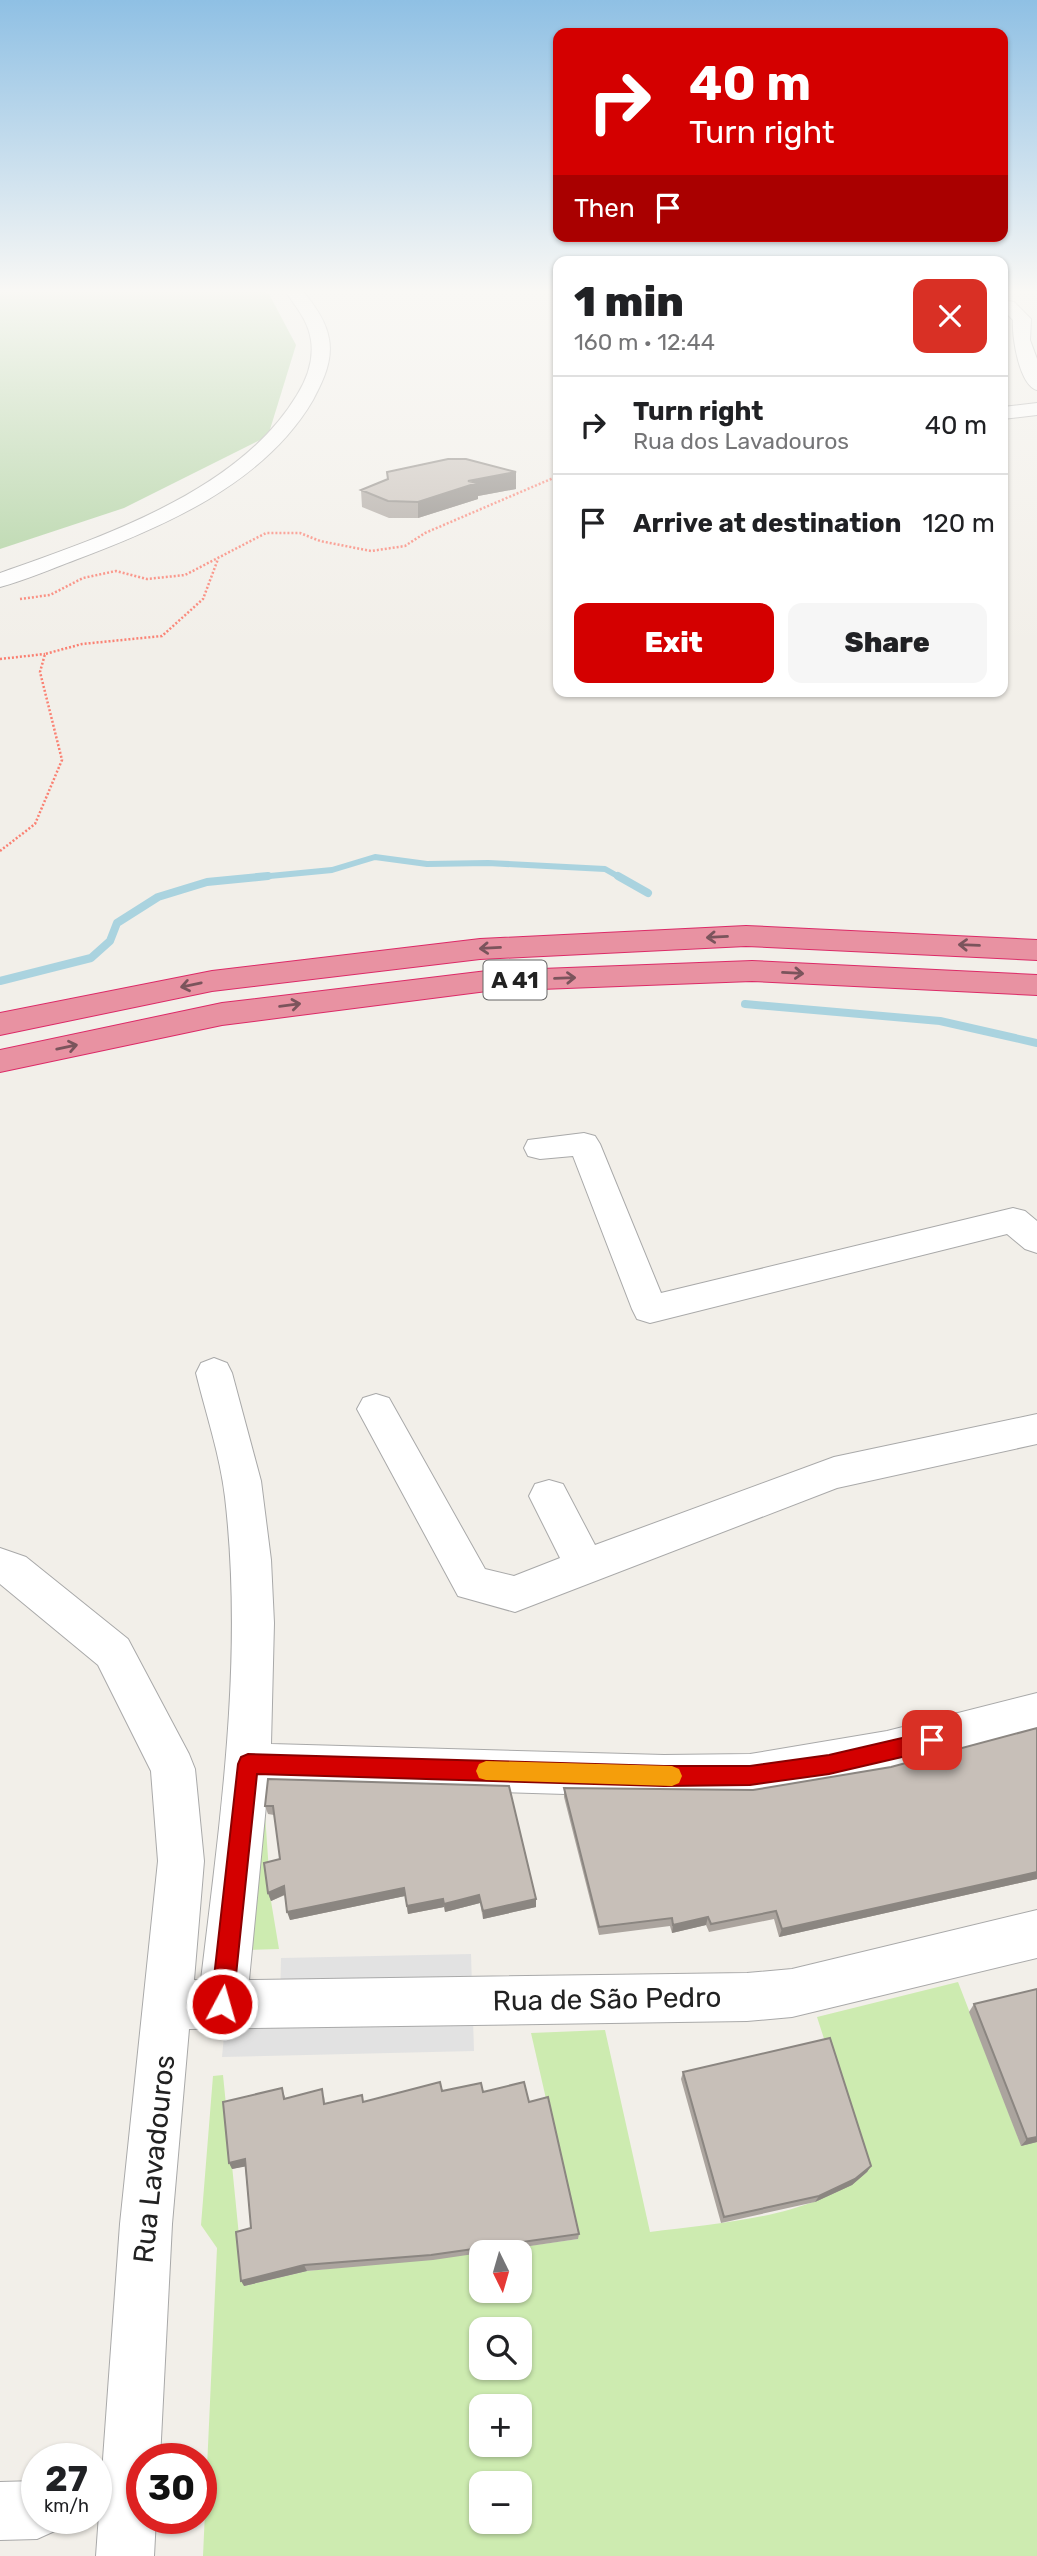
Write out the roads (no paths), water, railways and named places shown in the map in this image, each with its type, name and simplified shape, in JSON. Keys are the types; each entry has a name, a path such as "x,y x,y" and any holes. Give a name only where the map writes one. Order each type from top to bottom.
{"highway":[{"name":"A 41","path":"0,1024 212,981 480,949 746,936 1037,950"},
{"name":"A 41","path":"0,1061 222,1014 487,981 752,971 1037,985"}],"street":[{"path":"0,580 141,526 204,492 255,457 288,425 299,408"},
{"path":"1008,412 1037,409"},
{"path":"540,1148 584,1144 650,1309 1013,1220 1037,1240"},
{"path":"214,1373 244,1494 252,1571 253,1638 248,1764 222,2004"},
{"path":"376,1409 472,1583 515,1594 834,1473 1037,1429"},
{"path":"549,1496 585,1566"},
{"name":"Rua Lavadouros","path":"0,1566 12,1569 113,1652 173,1769 181,1861 169,2005 116,2523"},
{"path":"248,1764 664,1776 750,1775 887,1752 1037,1713"},
{"name":"Rua de São Pedro","path":"169,2005 761,1996 792,1993 1037,1934"},
{"path":"0,2511 21,2510"}],"waterway":[{"path":"250,878 332,870 375,857 427,864 488,863 605,869 621,878"},
{"path":"0,981 91,958 110,941 117,923 158,897 207,882 268,876"},
{"path":"618,876 648,893"},
{"path":"745,1004 940,1021 1037,1043"}]}
